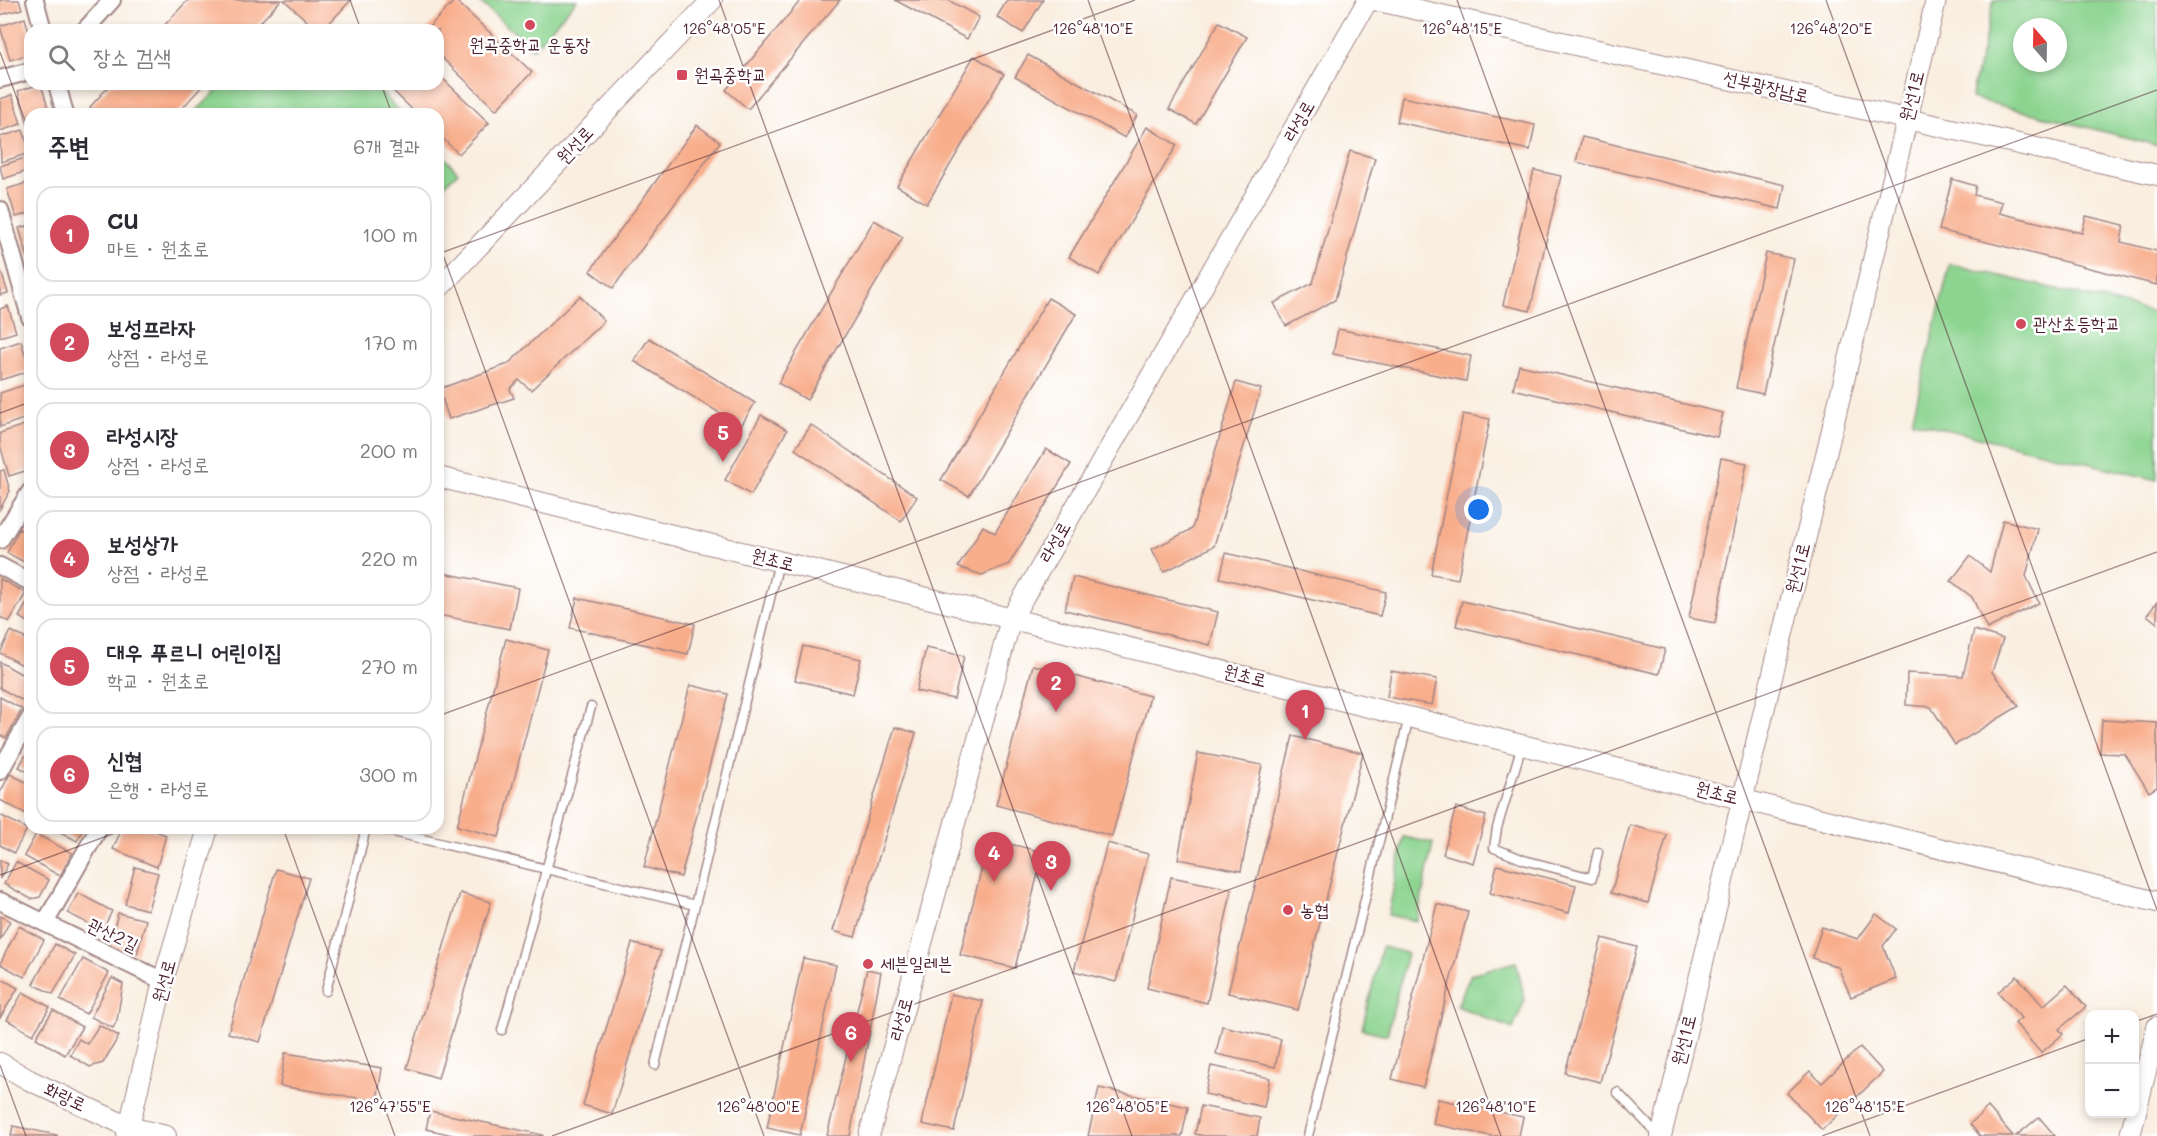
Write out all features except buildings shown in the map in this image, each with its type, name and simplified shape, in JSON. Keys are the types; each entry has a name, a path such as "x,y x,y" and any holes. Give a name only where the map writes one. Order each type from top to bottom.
{"street":[{"path":"35,0 41,24"},
{"path":"90,24 112,0"},
{"name":"라성로","path":"869,1136 1011,618 1368,0"},
{"name":"선부광장남로","path":"1374,0 2157,175"},
{"name":"원선1로","path":"1660,1136 1936,0"},
{"name":"원선로","path":"444,283 710,1"},
{"path":"0,79 24,73"},
{"path":"59,90 63,108"},
{"path":"0,210 24,296"},
{"name":"원초로","path":"444,478 2157,902"},
{"path":"0,540 24,502"},
{"path":"0,566 24,579"},
{"path":"0,771 24,729"},
{"path":"45,923 96,834"},
{"name":"원선로","path":"128,1131 163,981 206,834"},
{"name":"관산2길","path":"0,901 163,981"},
{"path":"2130,1136 2157,1027"},
{"name":"화랑로","path":"0,1063 128,1131 166,1136"}],"lane":[{"path":"655,1065 779,561"},
{"path":"502,1030 591,707"},
{"path":"1308,1136 1409,717"},
{"path":"1522,745 1497,828 1494,848 1524,860 1592,878 1598,852"},
{"path":"326,992 365,834"},
{"path":"402,834 695,905"},
{"path":"1617,1092 1660,1136"}],"green space":[{"name":"원곡중학교 운동장","path":"478,0 577,0 533,49"},
{"path":"1994,0 2157,0 2157,145 1971,98"},
{"path":"218,90 379,90 396,108 199,108"},
{"path":"444,157 458,172 444,185"},
{"path":"1950,264 2157,313 2157,480 1912,421"},
{"path":"1404,837 1433,843 1417,921 1388,915"},
{"path":"1382,947 1407,953 1387,1035 1362,1029"},
{"path":"1516,962 1525,1000 1513,1029 1457,1006 1471,974"}],"place":[{"name":"원곡중학교 운동장","path":"530,25"},
{"name":"원곡중학교","path":"682,75"},
{"name":"관산초등학교","path":"2021,324"},
{"name":"대우 푸르니 어린이집","path":"723,462"},
{"name":"보성프라자","path":"1056,712"},
{"name":"CU","path":"1305,740"},
{"name":"보성상가","path":"994,882"},
{"name":"라성시장","path":"1051,891"},
{"name":"농협","path":"1288,910"},
{"name":"세븐일레븐","path":"868,964"},
{"name":"신협","path":"851,1062"}]}
